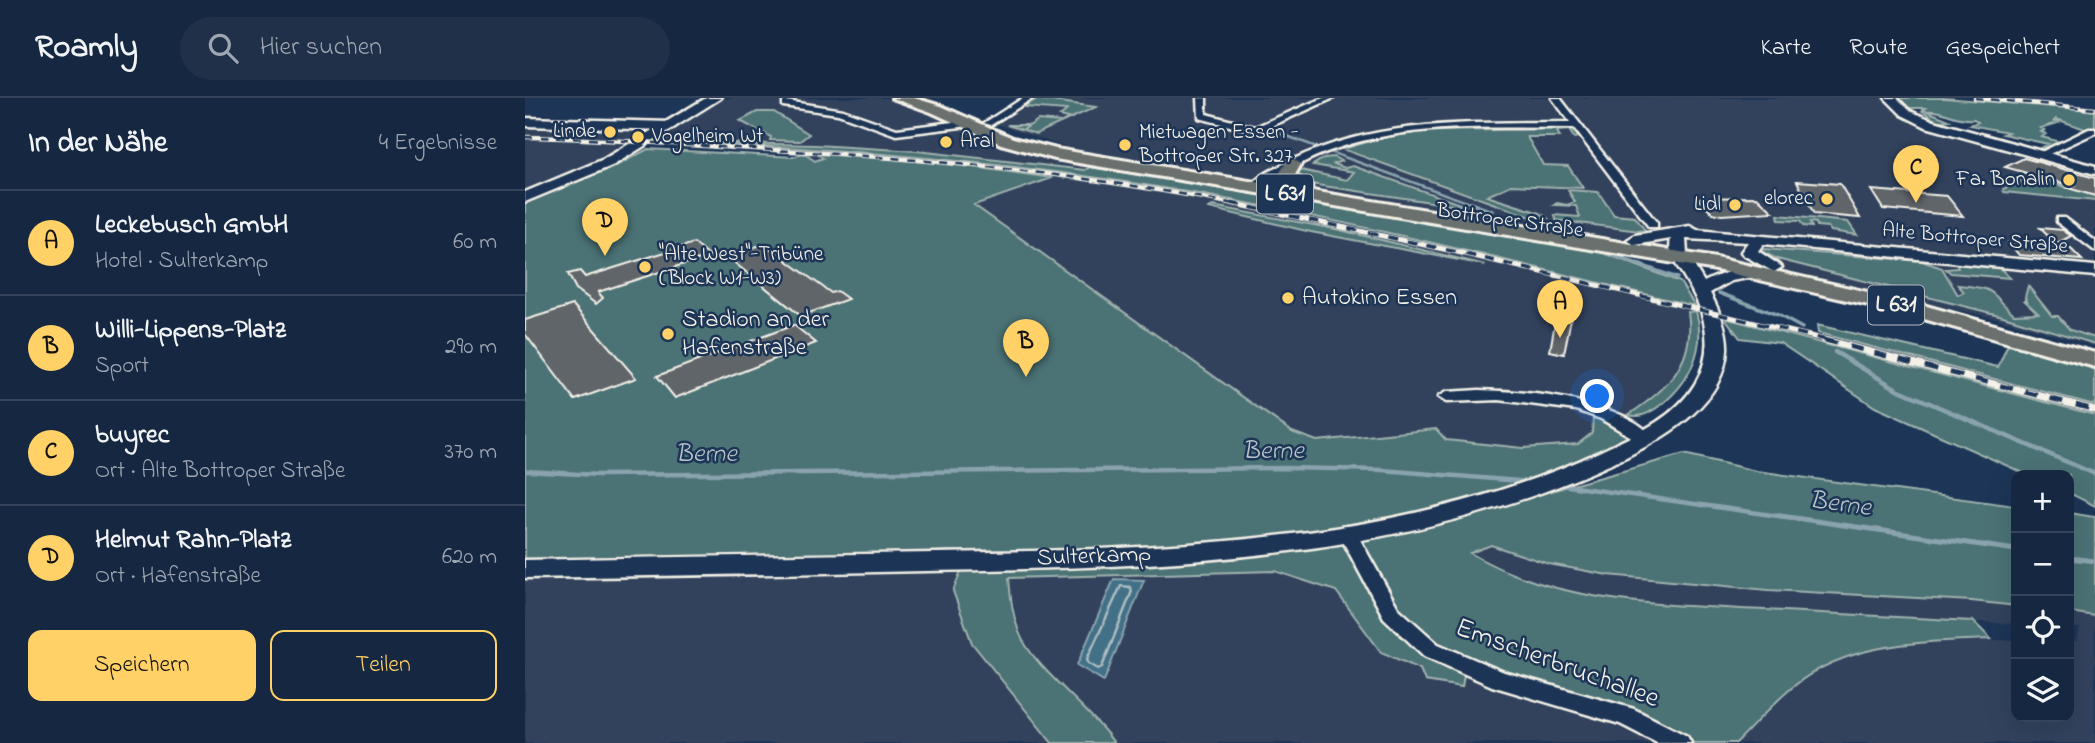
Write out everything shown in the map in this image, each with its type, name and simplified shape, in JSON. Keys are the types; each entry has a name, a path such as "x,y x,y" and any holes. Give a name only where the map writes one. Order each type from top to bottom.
{"main road":[{"path":"525,197 598,168 715,98"},
{"name":"Bottroper Straße","path":"899,98 980,123"},
{"name":"Bottroper Straße","path":"925,98 980,123 1007,141 1055,154 1766,270 1930,304 2095,350"},
{"path":"1293,164 1286,176 1305,189"},
{"name":"Bottroper Straße","path":"1257,185 1305,189 1635,240 1693,260"},
{"name":"Bottroper Straße","path":"1766,270 2095,360"}],"street":[{"path":"786,104 840,112 896,132 980,123 1029,98"},
{"path":"1202,98 1201,113 1205,118 1250,130 1266,127 1330,98"},
{"path":"1556,98 1653,225"},
{"path":"1891,98 1906,113 1925,122 2095,170"},
{"path":"525,122 670,126"},
{"path":"1257,185 1266,176 1312,153 1367,136 1418,128 1578,125"},
{"path":"2040,155 2092,131"},
{"name":"Alte Bottroper Straße","path":"2061,220 2095,247"},
{"name":"Alte Bottroper Straße","path":"1635,240 1684,230 1693,260"},
{"name":"Alte Bottroper Straße","path":"1693,260 1700,242 1710,240 1850,248 2095,271"},
{"path":"1756,243 1749,248 1749,252 1766,270"},
{"name":"Alte Bottroper Straße","path":"1693,260 1850,248"},
{"path":"1693,260 1725,277 1766,270"},
{"name":"Sulterkamp","path":"525,569 1108,559 1188,553 1347,532 1434,514 1566,476 1646,438 1689,407 1704,387 1718,349 1693,260"},
{"path":"1445,397 1481,395 1579,407 1615,419 1646,438"},
{"name":"Emscherbruchallee","path":"1347,532 1391,613 1431,650 1500,680 1626,716 1679,743"}],"shaded area":[{"path":"725,98 886,98 911,104 1013,147 1090,167 1085,170 949,154 804,144 806,147 975,160 1193,193 1442,246 1695,306 1696,311 1688,312 1688,345 1681,366 1672,380 1656,397 1628,415 1615,419 1578,444 1523,448 1446,440 1436,429 1317,441 1292,432 973,204 1050,179 968,166 817,153 823,159 815,161 803,153 650,143","holes":["1213,206 1340,230 1468,261 1311,232 1210,208"]},
{"path":"1036,98 1891,98 1906,113 2095,170 2095,346 1995,318 1732,260 1733,267 1618,246 1620,240 1065,147 993,123"},
{"path":"525,122 646,126 637,134 653,134 525,196"},
{"path":"1723,313 1941,363 2078,400 2095,405 2095,415 1725,318"},
{"path":"1491,545 1549,564 1608,575 1768,590 2011,605 2011,624 1654,604 1597,597 1533,581 1469,553"},
{"path":"965,561 953,591 972,643 1052,743 525,743 525,570"},
{"path":"1275,571 1336,591 1381,652 1420,669 1465,669 1675,743 1114,743 1102,725 1030,652 1019,631 1008,578"},
{"path":"2074,613 2095,616 2095,743 1736,743 1795,686 1826,666 1850,655 1915,642 2011,640 2011,722 2074,722 2074,641 2077,641 2080,628 2074,627"}],"green space":[{"path":"1899,98 1944,98 2095,111 2095,128 2085,129 2056,119 2054,121 2061,122 2041,128 2045,130 2041,132 2046,134 2042,137 2060,142 2039,151 2029,148 2039,149 2048,144 2003,134 2008,132 1970,125 1978,122 1974,119 1927,111 1949,120 1936,122 1921,116 1932,117 1922,111 1926,108 1910,108 1919,114 1913,112"},
{"path":"1037,99 1096,107 1036,134 1023,130 1038,120 1062,122 1068,118 1060,116 1067,110 1024,107"},
{"path":"757,112 774,112 809,134 800,141 770,140 771,137 740,121"},
{"path":"1007,125 1027,125 1023,130"},
{"path":"1570,129 1579,137 1574,138 1569,130 1557,131 1560,137 1527,137 1543,165 1568,166 1583,188 1511,185 1487,196 1540,213 1547,218 1531,217 1342,149 1382,138 1427,131"},
{"path":"655,141 815,145 917,151 1085,170 1090,167 1601,252 1680,282 1695,306 1319,218 1126,182 925,158"},
{"path":"648,149 794,157 803,153 815,161 823,158 815,153 845,155 964,166 1052,178 974,205 1292,432 1317,441 1436,429 1446,440 1523,448 1578,444 1592,433 1593,415 1645,438 1620,451 1434,513 1188,552 525,568 525,198 610,169"},
{"path":"1334,157 1341,161 1334,164 1345,168 1353,166 1471,208 1294,180 1296,169 1347,180 1354,172 1313,165 1324,158"},
{"path":"2031,158 2062,166 2063,168 2042,177 2067,185 2052,183 2095,196 2095,201 2004,192 2003,189 2022,181 2017,177 2043,164 2048,165"},
{"path":"1568,190 1598,192 1614,215 1635,217 1645,230 1556,220 1555,215 1580,217 1576,206 1554,205 1575,202"},
{"path":"1213,206 1340,230 1485,265 1311,232 1209,208"},
{"path":"1778,215 1848,222 1857,235 1831,231 1828,227 1817,226 1816,223 1810,222 1812,227 1803,226 1800,221 1779,220"},
{"path":"1755,250 1922,261 1942,268 1958,295 1964,292 1958,285 1987,290 2014,314 2038,313 2025,301 2028,286 2052,316 2058,316 2070,330 2095,338 2095,344 2003,316 1777,259 1761,251 1779,262 1764,258"},
{"path":"1956,264 2000,268 2010,278 1951,273 1946,269 1958,268"},
{"path":"1696,311 1699,339 1693,365 1687,377 1658,407 1644,415 1628,415 1655,396 1676,373 1687,346 1688,312"},
{"path":"1725,318 2095,415 2095,506 2074,496 2074,470 2017,470 1875,407 1780,343 1740,338"},
{"path":"1817,325 1998,367 2009,342 2095,367 2095,405 1818,333"},
{"path":"1684,454 1756,471 2011,505 2011,605 1768,590 1608,575 1549,564 1491,545 1470,553 1504,570 1576,593 1690,606 1973,621 1991,639 1914,643 1863,652 1839,660 1794,686 1736,743 1690,743 1433,646 1394,611 1351,533 1526,498"},
{"path":"2074,514 2095,517 2095,616 2074,613"},
{"path":"1345,533 1388,613 1465,669 1462,687 1425,681 1420,669 1381,652 1336,591 1275,571 1009,578 1015,619 1026,645 1048,673 1091,715 1114,743 1052,743 972,643 953,591 965,561"}],"water":[{"path":"1114,579 1144,580 1104,681 1077,665"}],"building":[{"path":"2024,158 2095,178 2095,196 2068,188 2074,186 2005,167"},
{"name":"elorec","path":"1797,181 1840,184 1860,218 1814,214"},
{"path":"1871,190 1947,196 1963,216 1883,209"},
{"name":"Lidl","path":"1757,197 1773,212 1721,215 1713,213 1697,198"},
{"path":"2040,228 2063,230 2071,236 2056,244"},
{"name":"\"Alte West\"-Tribüne (Block W1-W3)","path":"694,243 709,256 598,292 603,298 596,304 576,289 568,274 580,271 585,277"},
{"path":"2009,243 2070,248 2082,260 2019,255"},
{"path":"764,244 831,293 837,291 848,299 801,316 726,256"},
{"path":"573,305 636,378 575,400 525,334 525,320"},
{"path":"1557,311 1572,313 1564,354 1550,351"},
{"path":"794,325 816,343 675,398 657,376"}],"waterway":[{"path":"1273,131 1475,205"},
{"path":"1470,203 1492,211"},
{"path":"1604,252 1677,278"},
{"path":"1719,293 1778,315 1802,328"},
{"path":"1835,352 1897,389 2095,474"},
{"name":"Berne","path":"525,471 599,475 1286,468 1382,470 1531,482"},
{"name":"Berne","path":"1554,484 1786,517"},
{"name":"Berne","path":"1774,515 2011,549"},
{"name":"Berne","path":"2074,559 2095,561"}],"railway":[{"path":"1975,98 2095,109"},
{"path":"525,137 631,141 927,161 1052,174 1239,205"},
{"path":"1231,203 1457,252 1831,341"},
{"path":"1824,340 2095,410"}],"place":[{"name":"Linde","path":"610,132"},
{"name":"Vogelheim Wt","path":"638,137"},
{"name":"Aral","path":"946,142"},
{"name":"Mietwagen Essen - Bottroper Str. 327","path":"1125,145"},
{"name":"Fa. Bonalin","path":"2069,180"},
{"name":"elorec","path":"1827,199"},
{"name":"buyrec","path":"1916,203"},
{"name":"Lidl","path":"1735,205"},
{"name":"Helmut Rahn-Platz","path":"605,256"},
{"name":"\"Alte West\"-Tribüne (Block W1-W3)","path":"645,267"},
{"name":"Autokino Essen","path":"1288,298"},
{"name":"Stadion an der Hafenstraße","path":"668,334"},
{"name":"Leckebusch GmbH","path":"1560,338"},
{"name":"Willi-Lippens-Platz","path":"1026,377"}]}
